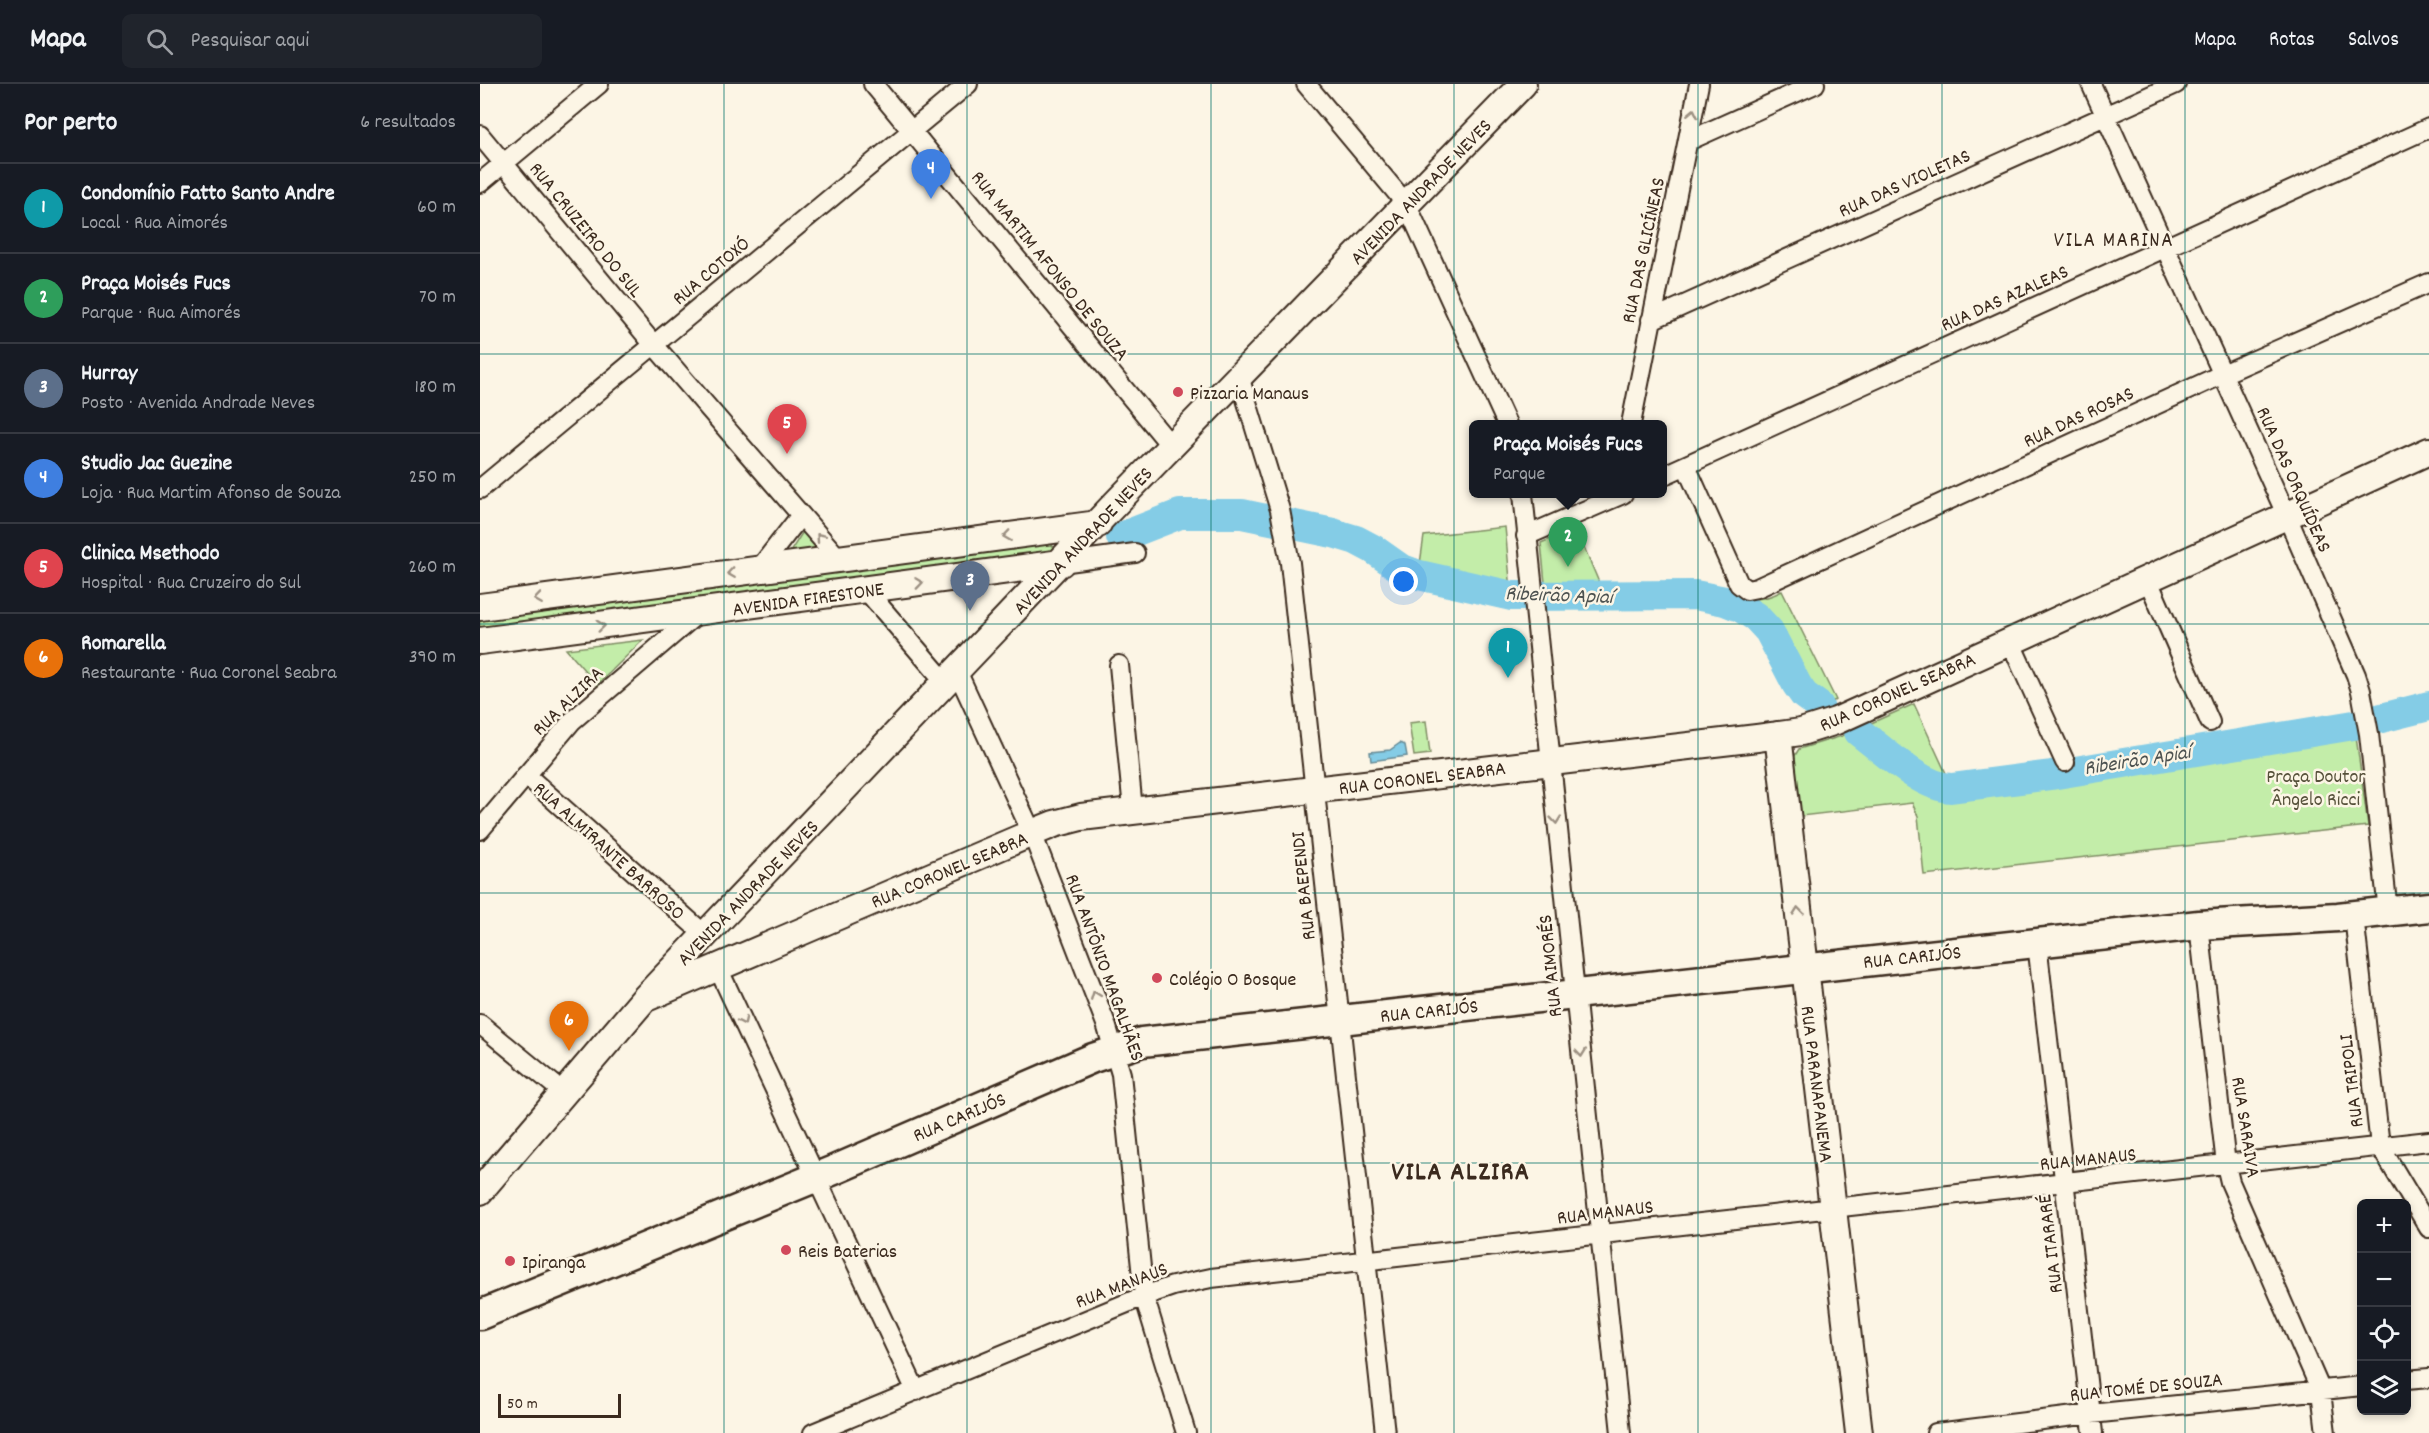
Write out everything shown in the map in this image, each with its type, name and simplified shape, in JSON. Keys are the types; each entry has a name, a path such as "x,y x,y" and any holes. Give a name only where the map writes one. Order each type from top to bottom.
{"main road":[{"name":"AVENIDA ANDRADE NEVES","path":"644,999 1239,376 1523,84"},
{"name":"RUA CORONEL SEABRA","path":"480,1191 644,999 1054,824 1081,817 1133,810 1801,732 1836,721 2286,514 2429,451"},
{"name":"AVENIDA FIRESTONE","path":"480,607 1098,524"},
{"name":"AVENIDA FIRESTONE","path":"480,641 698,614 1061,563"},
{"name":"RUA PARANAPANEMA","path":"1778,735 1859,1433"},
{"name":"RUA CARIJÓS","path":"482,1313 815,1178 1114,1050 1142,1042 2199,926 2354,916 2429,907"},
{"name":"RUA ALMIRANTE BARROSO","path":"705,935 730,946 760,949"}],"street":[{"path":"480,183 599,84"},
{"name":"RUA MARTIM AFONSO DE SOUZA","path":"873,84 1172,446"},
{"name":"RUA COTOXÓ","path":"480,489 968,84"},
{"path":"1306,84 1407,205 1505,420"},
{"name":"RUA DAS GLICÍNEAS","path":"1632,420 1699,84"},
{"path":"1688,141 1815,84"},
{"name":"RUA DAS ORQUÍDEAS","path":"2091,84 2286,514 2346,650 2361,691 2367,721 2388,912"},
{"name":"RUA DAS VIOLETAS","path":"1651,320 2176,84"},
{"name":"RUA DAS AZALEAS","path":"1667,474 2429,128"},
{"name":"RUA CRUZEIRO DO SUL","path":"480,135 654,345 839,559"},
{"name":"RUA DAS ROSAS","path":"1686,466 1739,584 1747,590 1757,588 2223,374 2429,283"},
{"name":"RUA BAEPENDI","path":"1239,376 1280,510 1290,563 1385,1433"},
{"name":"RUA AIMORÉS","path":"1522,498 1621,1433"},
{"path":"1526,536 1610,498"},
{"path":"759,569 801,515"},
{"name":"AVENIDA FIRESTONE","path":"1061,563 1136,554"},
{"path":"2147,578 2210,722"},
{"path":"866,590 952,677"},
{"name":"RUA ALZIRA","path":"480,830 572,721 698,614"},
{"path":"2010,641 2065,762"},
{"path":"1119,665 1133,810"},
{"name":"RUA ANTÔNIO MAGALHÃES","path":"952,677 1032,833 1106,1024 1121,1074 1144,1296 1186,1433"},
{"name":"RUA ALMIRANTE BARROSO","path":"526,776 705,935"},
{"name":"RUA TRIPOLI","path":"2354,916 2380,1146 2429,1228"},
{"name":"RUA SARAIVA","path":"2199,926 2226,1165 2230,1182 2321,1391 2326,1433"},
{"name":"RUA ITARARÉ","path":"2037,943 2093,1433"},
{"path":"718,968 916,1391"},
{"path":"480,1024 564,1093"},
{"name":"RUA MANAUS","path":"813,1433 1144,1296 1173,1286 1211,1278 2429,1141"},
{"path":"2411,1380 2429,1378"},
{"name":"RUA TOMÉ DE SOUZA","path":"1936,1433 2091,1414 2357,1386"}],"green space":[{"path":"1505,527 1511,590 1419,571 1424,536"},
{"path":"1576,528 1603,592 1546,593 1541,543"},
{"path":"804,530 823,548 790,552"},
{"path":"1049,543 1054,547 1052,551 480,632 480,621"},
{"path":"1726,589 1740,596 1754,599 1782,591 1836,700 1809,710 1772,631"},
{"path":"643,640 597,685 566,649"},
{"name":"Praça Doutor Ângelo Ricci","path":"1914,704 1951,784 1933,788 1942,795 2356,736 2368,826 1924,875 1918,816 1912,803 1801,816 1794,757 1799,749 1842,736"},
{"path":"1426,721 1430,754 1414,756 1409,723"}],"water":[{"path":"1400,743 1405,745 1407,756 1371,761 1370,752 1390,750"}],"waterway":[{"name":"Ribeirão Apiaí","path":"1121,537 1180,514 1242,514 1333,533 1356,540 1400,568 1419,575 1512,596 1695,595 1725,601 1756,617 1769,631 1797,685 1804,695 1819,706"},
{"name":"Ribeirão Apiaí","path":"1859,732 1915,775 1939,786 1951,788 2051,775 2354,725 2429,706"}],"place":[{"name":"Studio Jac Guezine","path":"931,199"},
{"name":"Pizzaria Manaus","path":"1178,392"},
{"name":"Clinica Msethodo","path":"787,454"},
{"name":"Praça Moisés Fucs","path":"1568,567"},
{"name":"Hurray","path":"970,611"},
{"name":"Condomínio Fatto Santo Andre","path":"1508,678"},
{"name":"Colégio O Bosque","path":"1157,978"},
{"name":"Romarella","path":"569,1051"},
{"name":"Reis Baterias","path":"786,1250"},
{"name":"Ipiranga","path":"510,1261"}],"district":[{"name":"VILA MARINA","path":"2114,239"},
{"name":"VILA ALZIRA","path":"1461,1170"}]}
